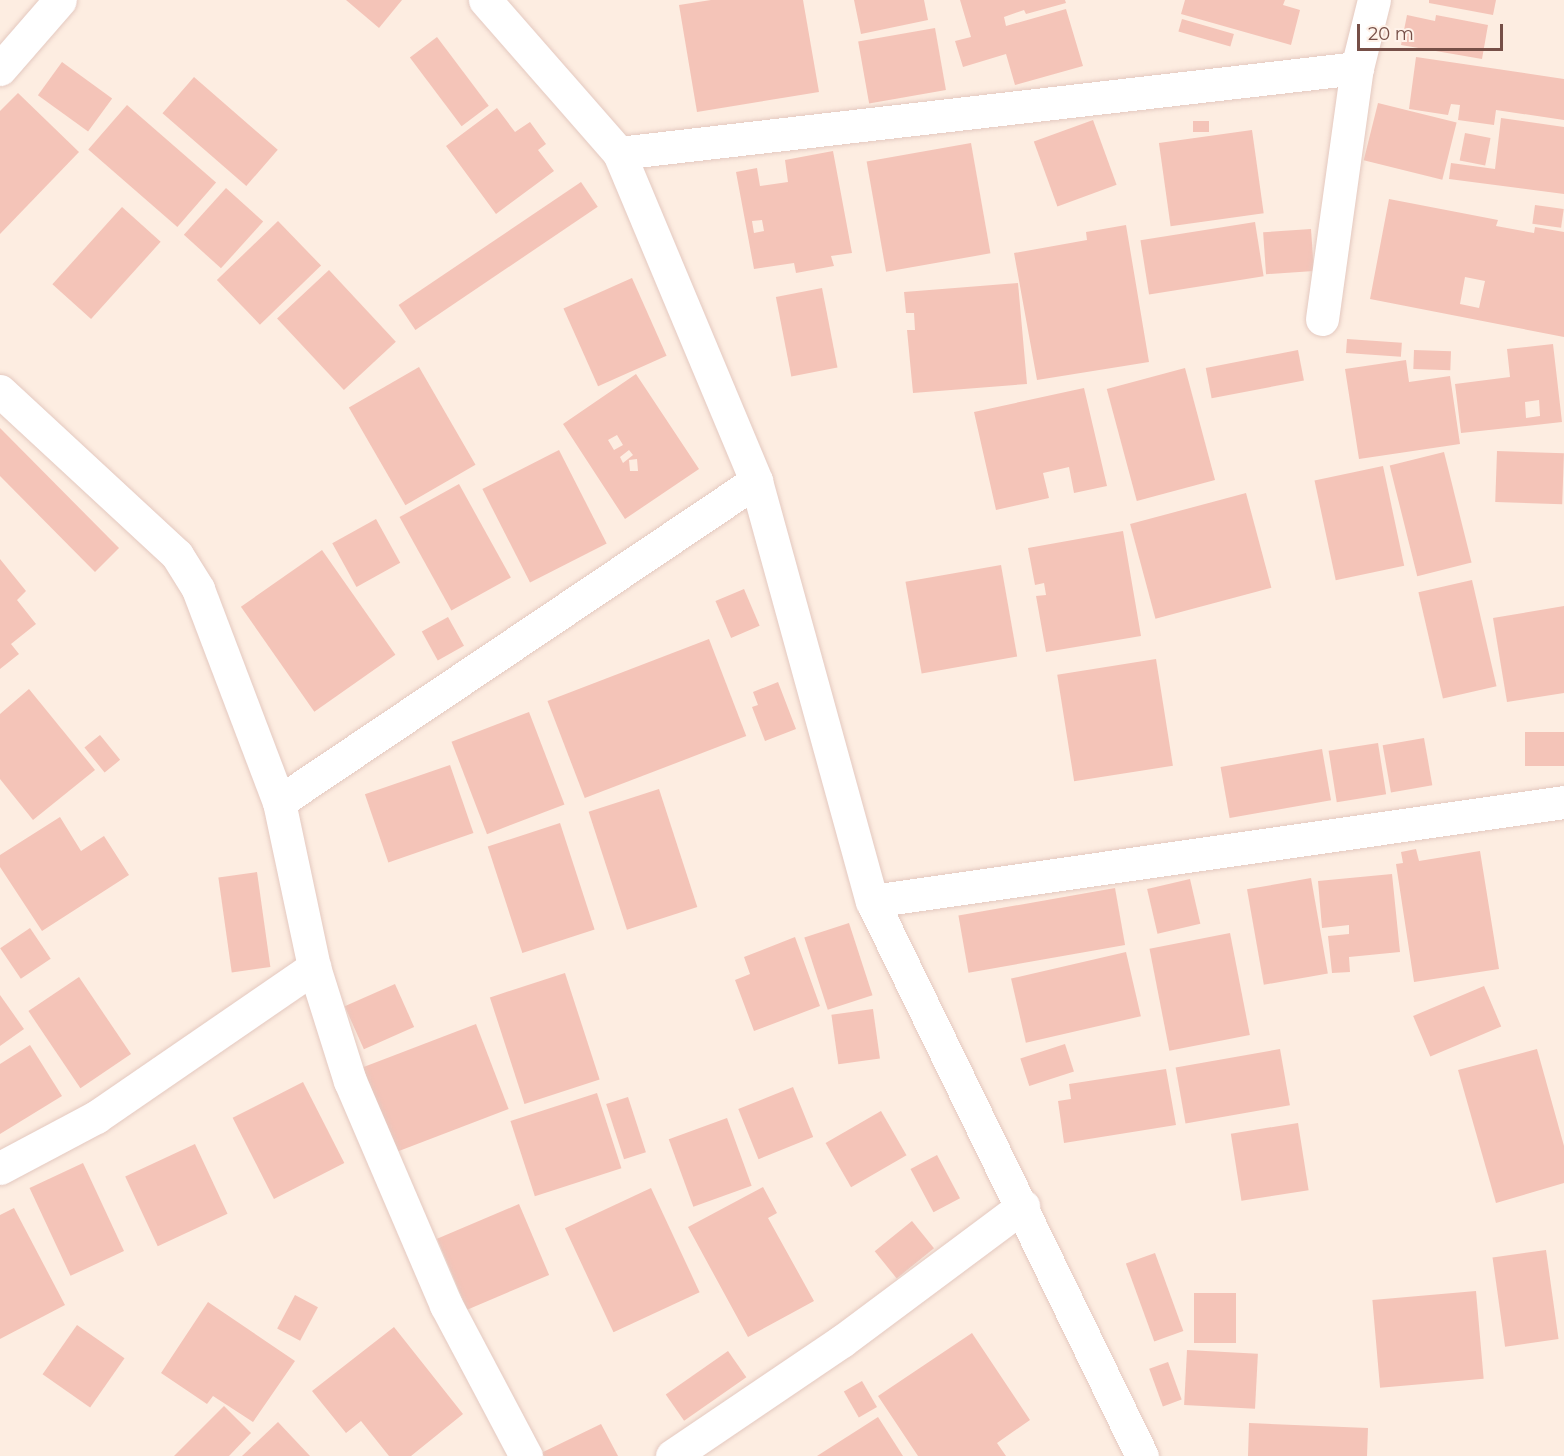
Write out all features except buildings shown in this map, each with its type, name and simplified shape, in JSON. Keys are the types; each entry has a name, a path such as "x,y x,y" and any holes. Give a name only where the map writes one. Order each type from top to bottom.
{"street":[{"path":"0,69 60,0"},
{"path":"485,0 619,153 756,481 872,901 1023,1206 1142,1456"},
{"path":"1322,319 1358,68 1374,0"},
{"path":"619,153 1358,68"},
{"path":"0,391 177,555 198,589 279,802 314,967 350,1081 391,1182 446,1305 526,1456"},
{"path":"279,802 756,481"},
{"path":"872,901 1564,802"},
{"path":"0,1168 96,1117 314,967"},
{"path":"672,1456 842,1341 1023,1206"}]}
